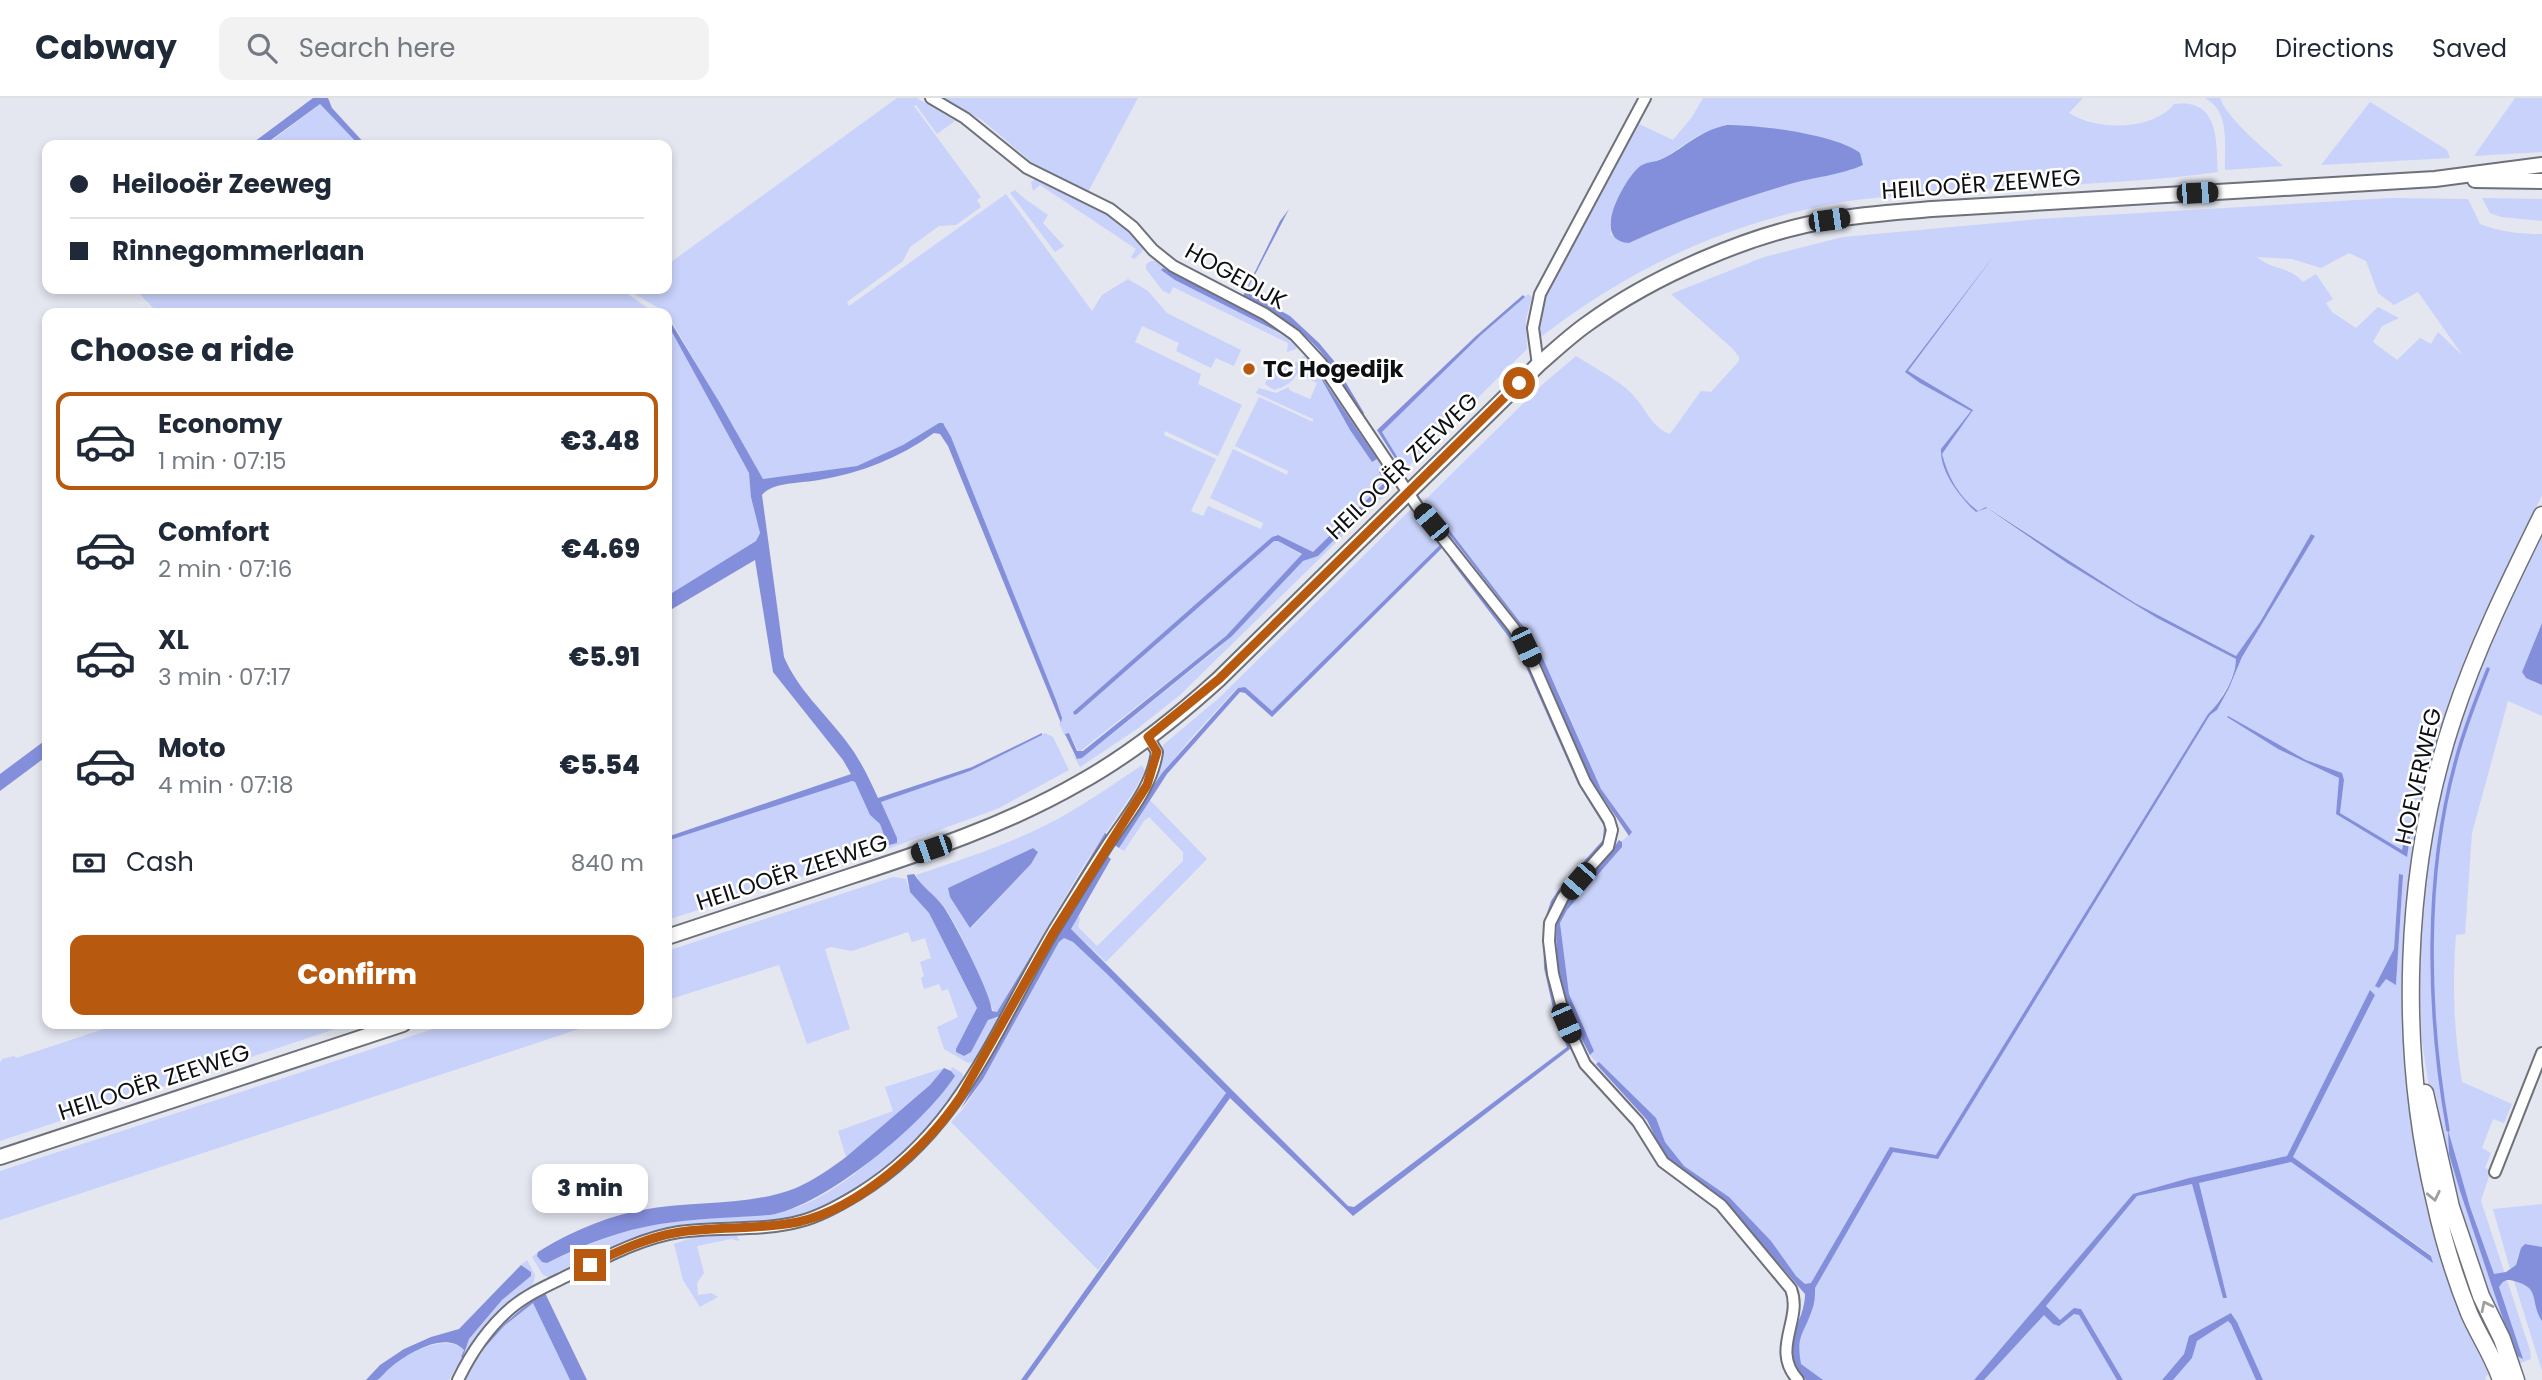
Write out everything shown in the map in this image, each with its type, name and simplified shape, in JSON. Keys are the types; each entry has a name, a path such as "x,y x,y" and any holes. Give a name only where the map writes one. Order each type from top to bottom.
{"main road":[{"name":"HOEVERWEG","path":"2517,567 2542,506"},
{"name":"HOEVERWEG","path":"2501,1380 2492,1354 2469,1311 2435,1202 2416,1100 2412,1057 2413,933 2419,877 2439,768 2474,660 2542,515"},
{"name":"HOEVERWEG","path":"2413,1007 2433,1135 2451,1206 2481,1296 2502,1339 2516,1380"}],"street":[{"name":"HOGEDIJK","path":"931,98 965,118 1027,168 1110,209 1173,266 1265,314 1289,330 1321,363 1407,491 1520,638 1585,782 1612,826 1608,847 1563,897 1550,923 1553,974 1566,1023 1585,1064 1638,1122 1663,1162 1721,1205 1791,1289 1794,1306 1786,1345 1791,1372 1798,1380"},
{"path":"1538,365 1533,328 1540,295 1645,98"},
{"name":"HEILOOËR ZEEWEG","path":"672,935 989,827 1080,782 1148,737 1219,679 1407,491 1538,365 1586,324 1670,276 1751,240 1829,220 1932,209 2435,179 2542,165"},
{"name":"HEILOOËR ZEEWEG","path":"2435,179 2542,181"},
{"path":"458,1380 480,1343 501,1317 543,1288 616,1252 662,1236 697,1230 801,1221 839,1206 902,1162 936,1128 961,1096 1058,925 1147,785 1157,752 1148,737"},
{"name":"HEILOOËR ZEEWEG","path":"0,1157 388,1029"},
{"path":"2495,1172 2542,1053"}],"shaded area":[{"path":"897,98 917,98 955,121 937,134 916,105 914,106 981,197 977,200 981,207 956,225 939,226 910,247 903,261 847,302 849,306 1006,194 1092,311 1102,295 1128,279 1148,291 1167,313 1241,350 1234,366 1216,358 1211,368 1176,351 1179,343 1142,326 1135,342 1201,374 1198,384 1242,405 1218,456 1165,431 1164,435 1216,459 1191,511 1203,516 1208,506 1261,529 1263,523 1210,498 1233,449 1287,475 1288,471 1235,446 1259,397 1313,422 1313,419 1256,393 1259,388 1276,393 1289,387 1289,390 1310,399 1317,383 1297,374 1278,389 1274,390 1265,384 1268,377 1265,373 1276,358 1292,366 1304,356 1313,359 1397,483 1180,695 1137,729 1080,767 1072,753 1077,759 1082,758 1220,647 1303,561 1318,556 1390,484 1392,479 1385,469 1380,473 1385,482 1313,552 1276,535 1272,537 1073,712 1073,715 1077,714 1274,541 1302,555 1226,636 1079,752 1069,733 1065,736 1059,723 1062,722 1056,700 945,425 939,423 904,445 857,466 763,479 672,322 672,308 658,308 634,294 672,294 672,261","holes":["1314,366 1377,459 1372,462 1350,430"]},
{"path":"944,98 1138,98 1088,192 1036,166 982,120"},
{"path":"1703,98 2083,98 2069,113 2094,123 2124,125 2153,119 2174,104 2189,104 2200,108 2208,115 2212,124 2218,172 2147,180 1876,198 1801,211 1720,235 1644,270 1607,291 1537,340 1536,331 1547,287 1637,123 1673,140","holes":["1727,125 1745,125 1834,141 1853,170 1796,182 1738,199 1629,243 1611,235 1610,221 1642,165 1664,158 1697,136"]},
{"path":"2205,98 2220,98 2239,125 2283,166 2225,170 2222,120 2213,104"},
{"path":"2515,98 2542,98 2542,152 2474,156"},
{"path":"2370,102 2447,150 2450,158 2321,165"},
{"path":"320,104 354,140 273,140"},
{"path":"1037,178 1107,214 1144,246 1142,252 1134,259 1131,257 1136,249 1040,185 1033,191 1031,182"},
{"path":"1015,190 1048,215 1043,223 1064,246 1055,252 1010,193"},
{"path":"2391,198 2468,199 2480,224 2511,232 2542,234 2542,495 2491,606 2416,848 2417,1135 2494,1372 2486,1376 2485,1380 2263,1380 2232,1313 2189,1336 2184,1354 2162,1380 2123,1380 2081,1309 2074,1308 2060,1320 2046,1306 2137,1196 2192,1184 2223,1298 2227,1298 2199,1183 2291,1162 2433,1262 2431,1255 2293,1157 2375,995 2371,991 2287,1157 2189,1178 2133,1194 1974,1380 1806,1380 1793,1356 1805,1314 1805,1292 1716,1190 1672,1163 1637,1107 1590,1055 1594,1051 1569,994 1560,923 1567,910 1632,832 1601,789 1557,689 1530,639 1510,609 1423,502 1543,384 1576,356 1627,389 1653,422 1670,434 1701,391 1711,392 1739,361 1732,348 1671,294 1764,257 1843,237 2039,219","holes":["2349,253 2366,261 2378,293 2394,305 2418,292 2463,356 2438,332 2431,344 2420,338 2397,360 2373,342 2382,326 2399,318 2378,307 2356,328 2332,312 2326,303 2333,299 2316,274 2303,282 2292,273 2269,265 2257,257 2292,259 2321,268","1971,506 1978,511 1987,507 2135,603 2236,656 2260,622 2311,534 2315,536 2242,657 2217,710 2210,715 2053,972 2208,714 2230,682 2237,662 2236,659 2157,618 2067,563 1986,508 1976,512","2227,717 2344,780 2340,813 2402,850 2336,814 2339,778 2278,749","2399,875 2403,875 2396,984 2386,979 2375,986 2394,949"]},
{"path":"2482,198 2542,199 2542,221 2501,217 2490,213"},
{"path":"1151,261 1166,269 1161,270 1285,337 1286,335 1298,344 1296,349 1287,352 1288,343 1173,287 1170,294 1163,291 1146,269 1146,264"},
{"path":"140,294 630,294 648,308 153,308"},
{"path":"1528,294 1532,297 1526,319 1527,349 1405,470 1382,432 1481,335"},
{"path":"672,332 749,473 760,533 756,541 672,593"},
{"path":"1412,508 1444,546 1441,549 1440,546 1272,711 1245,687 1237,688 1150,788 1160,765 1163,745 1219,698"},
{"path":"2542,525 2542,623 2522,672 2542,685 2542,716 2508,701 2472,833 2465,934 2456,935 2454,973 2462,1082 2512,1104 2504,1123 2493,1119 2482,1148 2491,1153 2485,1168 2491,1170 2481,1201 2530,1350 2531,1359 2516,1365 2477,1277 2434,1119 2422,1042 2418,958 2424,879 2443,778 2469,690"},
{"path":"1045,733 1053,737 1069,770 999,808 893,847 672,918 672,839 849,781 855,782 870,815 880,824 880,802 970,771"},
{"path":"1142,765 1145,771 1134,791 1084,865 998,1011 994,1012 959,932 945,908 916,875 1030,833 1071,811","holes":["1033,848 1038,852 1031,864 971,928 948,888"]},
{"path":"1149,799 1207,859 1106,962 1071,929 1077,915 1080,918 1078,927 1097,946 1183,861 1183,852 1149,817 1124,851 1119,848"},
{"path":"893,877 906,879 910,892 929,913 977,1008 956,1052 964,1056 968,1054 988,1020 994,1017 1000,1020 976,1061 968,1063 944,1049 937,1027 958,1017 948,989 942,991 939,984 924,989 920,962 931,958 925,938 912,942 908,932 852,951 831,947 825,949 850,1029 807,1044 779,965 672,998 672,949"},
{"path":"1064,938 1073,942 1106,973 1226,1094 1098,1270 951,1122 983,1079 1059,942"},
{"path":"104,1029 335,1029 0,1141 0,1063 2,1059 14,1056 16,1058"},
{"path":"433,1029 579,1029 0,1220 0,1171"},
{"path":"952,1067 962,1073 966,1083 941,1119 881,1176 821,1211 775,1224 695,1227 553,1279 543,1275 532,1257 538,1252 547,1263 602,1239 631,1230 701,1219 769,1215 809,1202 846,1181 910,1125 949,1083 954,1076"},
{"path":"944,1068 930,1085 846,1157 838,1131 893,1111 885,1087"},
{"path":"2542,1204 2542,1247 2525,1244 2516,1265 2510,1269 2493,1209"},
{"path":"735,1233 740,1241 731,1239 697,1246 704,1273 697,1283 698,1295 711,1293 718,1297 700,1307 683,1280 674,1244 697,1236"},
{"path":"527,1260 535,1275 533,1286 455,1380 452,1380 458,1364 449,1380 377,1380 395,1364 430,1346 454,1344 464,1349 463,1357 469,1339 502,1300 531,1276 531,1272 521,1265"},
{"path":"2514,1281 2525,1284 2534,1292 2536,1309 2542,1321 2542,1371"},
{"path":"533,1303 570,1380 464,1380 503,1326"},
{"path":"2044,1314 2053,1324 2074,1314 2079,1315 2117,1380 1984,1380"},
{"path":"2228,1321 2256,1380 2173,1380 2192,1358 2197,1341"}],"water":[{"path":"313,98 328,98 332,108 361,140 354,140 320,104 271,140 257,140"},
{"path":"1727,125 1777,129 1833,141 1860,153 1863,165 1749,197 1688,218 1629,243 1618,240 1612,232 1613,210 1625,185 1638,168 1664,158 1709,131"},
{"path":"1289,209 1246,292 1290,316 1319,343 1339,367 1363,415 1315,345 1281,318 1243,296 1280,221"},
{"path":"1996,253 1908,371 1973,410 1942,454 1955,486 1971,505 1978,511 1986,507 2135,603 2236,656 2260,622 2311,534 2315,536 2242,657 2217,710 2210,715 1938,1159 1893,1152 1815,1288 1813,1307 1801,1336 1800,1354 1801,1364 1823,1380 1806,1380 1796,1369 1790,1348 1804,1306 1805,1294 1729,1206 1712,1190 1674,1166 1659,1145 1647,1120 1596,1064 1599,1062 1656,1118 1665,1142 1684,1166 1729,1197 1771,1241 1796,1276 1805,1284 1811,1283 1890,1147 1936,1155 2208,714 2223,696 2235,666 2236,659 2157,618 2067,563 1987,508 1976,512 1952,484 1944,466 1941,449 1971,411 1905,372"},
{"path":"1163,268 1257,316 1286,336 1175,280 1161,270"},
{"path":"1523,295 1525,297 1481,335 1382,432 1404,468 1403,471 1377,430"},
{"path":"672,324 763,479 857,466 943,423 951,437 1056,700 1061,723 948,446 940,434 934,433 907,450 865,469 835,477 780,485 762,495 784,657 804,691 856,755 878,798 972,767 1042,735 970,771 881,802 897,843 887,843 880,824 870,815 855,782 852,781 672,839 672,835 851,774 843,760 773,672 755,560 672,609 672,593 756,541 760,533 751,497 749,473 672,332"},
{"path":"1314,366 1377,459 1372,462 1350,430"},
{"path":"1384,469 1392,479 1390,484 1318,556 1303,561 1232,636 1082,758 1077,759 1065,734 1069,733 1077,751 1083,751 1226,636 1302,554 1274,541 1077,714 1074,715 1073,712 1272,537 1278,535 1313,552 1385,482 1379,472"},
{"path":"1424,503 1450,531 1536,643 1601,789 1632,832 1629,836 1589,777 1538,657 1521,626 1444,528 1421,504"},
{"path":"1440,545 1441,549 1272,717 1245,693 1240,692 1167,774 1119,848 1113,844 1162,773 1238,688 1245,687 1272,711"},
{"path":"1451,559 1522,651 1575,775 1607,828 1604,843 1557,895 1545,924 1548,979 1558,1015 1555,1017 1544,968 1543,925 1551,901 1559,889 1603,840 1604,826 1578,784 1518,649"},
{"path":"2542,623 2542,685 2526,678 2522,672"},
{"path":"2228,716 2306,760 2342,773 2344,780 2340,813 2402,850 2405,835 2410,837 2407,857 2336,814 2339,778 2278,749"},
{"path":"42,743 42,760 0,791 0,774"},
{"path":"1105,833 1108,835 1061,909 1000,1016 988,1020 971,1052 964,1056 956,1052 977,1008 929,913 910,892 907,875 914,874 943,906 979,975 992,1011 997,1012"},
{"path":"1619,840 1622,847 1567,910 1560,923 1569,994 1594,1051 1590,1055 1565,1001 1558,968 1558,919 1566,901"},
{"path":"1033,848 1038,852 1031,864 970,928 950,897 948,888"},
{"path":"1106,855 1111,859 1071,929 1348,1206 1354,1207 1567,1047 1564,1039 1567,1037 1570,1049 1353,1216 1230,1098 1027,1380 1021,1380 1226,1093 1106,973 1073,942 1064,938 1059,942 983,1079 961,1109 1064,921"},
{"path":"2399,874 2403,875 2396,985 2386,979 2379,988 2375,986 2394,949"},
{"path":"2370,990 2375,995 2293,1157 2431,1256 2433,1263 2291,1162 2199,1183 2227,1298 2223,1298 2192,1184 2137,1196 2046,1306 2060,1320 2074,1308 2081,1309 2123,1380 2117,1380 2079,1315 2074,1314 2059,1326 2044,1315 1984,1380 1974,1380 2133,1194 2189,1178 2287,1156"},
{"path":"944,1068 955,1076 921,1117 872,1160 818,1196 770,1215 687,1220 631,1230 574,1250 547,1263 537,1256 538,1252 562,1238 629,1213 661,1207 739,1201 796,1188 846,1157 930,1085"},
{"path":"2448,1130 2470,1207 2494,1274 2506,1272 2516,1265 2521,1248 2525,1244 2542,1247 2542,1321 2532,1292 2523,1284 2509,1280 2499,1287 2523,1359 2515,1355 2460,1191 2449,1154"},
{"path":"521,1265 531,1272 531,1276 502,1300 469,1339 463,1357 464,1350 456,1344 437,1343 406,1356 377,1380 366,1380 380,1365 404,1349 459,1329"},
{"path":"545,1293 587,1380 570,1380 533,1303 504,1326 480,1353 509,1320"},
{"path":"2231,1313 2263,1380 2256,1380 2228,1321 2197,1341 2192,1358 2173,1380 2162,1380 2184,1354 2189,1336"}],"waterway":[{"path":"2448,1130 2433,992 2432,944 2438,850 2456,760 2466,725 2488,669"}],"place":[{"name":"TC Hogedijk","path":"1249,369"}],"route":[{"path":"590,1265 637,1244 681,1232 801,1221 839,1206 861,1193 912,1153 945,1118 961,1096 1076,893 1147,785 1157,752 1148,737 1219,679 1519,383"}]}
